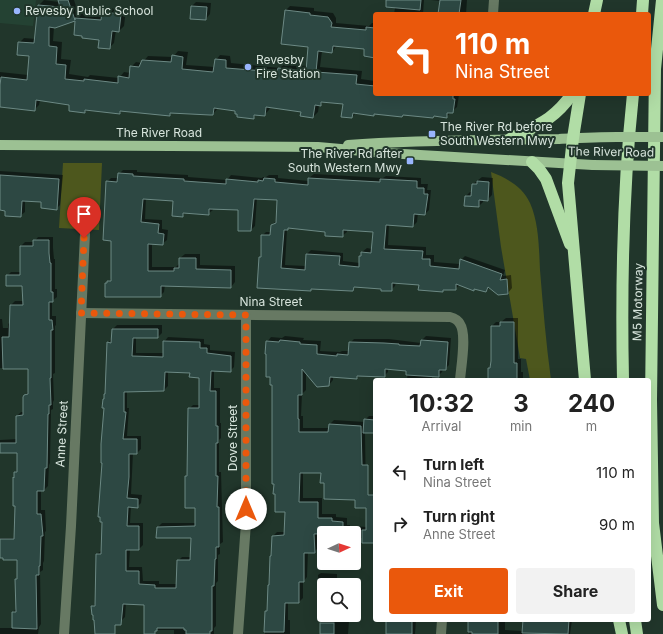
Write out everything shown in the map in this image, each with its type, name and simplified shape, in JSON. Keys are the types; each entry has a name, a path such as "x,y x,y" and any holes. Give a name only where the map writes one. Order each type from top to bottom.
{"highway":[{"path":"594,12 597,0"},
{"path":"642,12 643,0"},
{"name":"M5 Motorway","path":"662,0 655,69 651,400 653,523 663,605"},
{"path":"510,139 544,122 556,114 571,96"},
{"path":"580,96 569,165 568,183 585,378"},
{"name":"M5 Motorway","path":"623,378 623,268 633,96"},
{"path":"532,162 546,179 575,256"},
{"path":"619,622 622,634"},
{"path":"635,622 637,634"}],"main road":[{"name":"The River Road","path":"0,145 318,147 390,142 593,137 663,137"},
{"name":"The River Road","path":"318,147 569,165 663,166"}],"street":[{"path":"493,12 494,0"},
{"name":"Anne Street","path":"64,634 71,526 85,234"},
{"name":"Nina Street","path":"81,313 443,316 455,319 460,323 462,328 463,341 460,378"},
{"name":"Dove Street","path":"238,634 246,523 246,315"},
{"path":"440,634 442,622"}],"shaded area":[{"name":"Revesby Public School","path":"0,0 36,0 33,26 0,23"}],"green space":[{"path":"63,163 102,163 99,230 59,228"},
{"path":"491,172 509,180 519,188 527,197 533,211 538,236 543,311 551,378 530,378 526,359 520,358 501,247"}],"building":[{"path":"58,0 68,0 75,20 75,18 101,20 102,12 121,14 119,32 112,31 110,49 98,48 99,40 82,38 82,36 74,35 75,21 55,28 49,27 49,46 57,47 56,64 66,65 65,79 84,81 84,79 118,83 118,76 129,78 130,66 139,67 142,60 171,62 172,55 183,57 182,69 213,72 215,59 226,60 226,68 277,72 278,68 306,71 308,47 281,44 285,10 328,17 332,23 331,27 366,30 366,27 373,28 373,58 364,56 364,49 333,46 332,53 318,51 316,72 357,75 356,84 373,86 373,96 453,96 453,99 455,99 453,113 447,113 447,118 434,116 433,118 374,114 374,116 353,113 352,118 341,117 343,104 321,102 321,106 315,105 313,118 300,116 301,112 266,107 265,116 254,115 254,119 237,117 235,111 214,108 213,115 170,113 170,116 120,111 120,114 85,110 85,113 69,111 69,105 36,100 35,111 0,107 1,77 27,80 29,56 17,55 18,42 34,43 38,5 60,7"},
{"path":"386,0 421,0 420,10 386,7"},
{"path":"440,0 461,0 459,12 438,12"},
{"path":"191,6 207,7 206,20 190,19"},
{"path":"118,173 133,174 133,176 184,179 184,181 226,184 226,179 258,182 258,180 263,181 264,178 275,179 275,182 308,185 308,178 380,182 380,179 417,181 417,188 424,188 424,194 428,194 425,215 414,214 413,227 386,225 384,249 423,251 422,259 430,259 430,266 459,269 460,259 502,274 500,280 507,279 508,294 498,295 488,287 486,292 474,289 474,291 456,284 456,290 443,290 443,292 418,290 419,285 392,283 392,291 354,287 353,291 311,289 311,291 257,288 259,257 261,257 261,235 270,235 271,225 276,223 277,200 254,199 251,231 238,231 238,210 209,209 209,215 183,213 183,217 172,216 173,201 143,199 141,222 159,224 158,233 164,234 163,245 148,244 148,271 174,271 174,268 179,268 179,258 196,258 196,269 231,270 231,288 161,286 161,297 105,297 105,283 107,283 107,281 111,281 111,241 103,240 106,181 117,182","holes":["288,228 325,232 325,236 343,237 343,230 373,232 371,253 361,252 361,256 359,256 359,267 339,265 340,256 306,254 305,270 281,268 284,230 288,230"]},
{"path":"0,175 59,179 57,210 41,208 41,202 22,201 21,217 5,216 5,211 0,210"},
{"path":"477,181 489,182 488,201 479,200 479,207 464,206 465,196 471,196 472,184 477,184"},
{"path":"33,240 49,240 51,292 53,292 53,302 49,302 49,320 52,320 53,330 51,330 51,405 49,405 48,414 47,468 45,468 44,491 37,491 37,514 41,514 43,536 41,536 39,575 36,575 37,629 12,628 12,612 16,612 15,579 17,579 17,560 3,560 3,558 0,558 0,539 14,539 15,506 13,506 13,477 14,478 14,472 17,472 17,453 0,453 0,443 16,443 16,416 23,415 23,397 24,395 28,394 28,369 3,369 2,337 9,337 10,305 23,305 22,286 6,286 6,275 20,275 20,246 33,246"},
{"path":"500,322 514,322 514,363 517,363 517,378 488,378 488,368 490,368 491,361 491,326 500,326"},
{"path":"112,329 158,329 158,338 133,338 132,356 163,357 163,341 200,342 200,348 207,348 207,353 231,356 231,372 211,371 210,391 216,391 216,426 218,426 218,443 216,443 216,476 218,476 217,507 219,507 219,547 216,547 214,586 212,586 212,631 210,631 210,634 186,634 186,630 184,630 184,628 157,628 155,634 144,634 144,605 123,604 121,625 115,625 115,634 95,634 91,606 95,606 96,554 101,554 102,522 100,522 100,517 98,517 102,463 101,444 104,408 102,408 105,394 107,342 111,343","holes":["165,372 190,373 189,377 199,378 199,408 188,408 185,508 195,508 195,526 157,527 156,538 191,538 190,560 177,560 176,588 155,588 155,585 139,584 139,571 126,571 126,550 139,550 139,526 127,526 128,507 138,508 138,499 127,498 129,454 137,454 137,439 123,439 126,412 124,412 124,392 164,391"]},
{"path":"280,340 300,342 300,344 317,345 317,354 337,356 337,354 348,355 349,342 420,346 421,340 448,342 446,370 439,370 439,377 406,375 406,371 385,369 385,377 357,376 357,379 330,377 329,386 317,387 302,369 302,395 298,395 299,432 328,432 329,424 361,426 362,465 368,465 368,495 373,495 373,543 362,543 362,530 366,530 366,508 355,508 355,500 324,499 324,483 320,483 321,473 300,473 299,502 318,502 318,518 332,518 332,521 343,522 343,526 317,526 317,534 314,534 315,553 304,553 304,582 299,582 299,603 285,603 284,632 264,632 265,611 267,611 272,536 284,535 285,512 275,512 275,494 273,494 272,385 270,385 270,377 266,377 266,341 279,342"},
{"path":"364,419 373,420 373,433 363,433"},
{"path":"386,622 412,622 412,634 386,634"},
{"path":"468,622 498,622 498,634 472,634 472,632 468,632"},
{"path":"523,622 569,622 568,634 522,633"},
{"path":"320,623 334,623 334,634 320,634"}],"place":[{"name":"Revesby Public School","path":"17,11"},
{"name":"Revesby Fire Station","path":"248,67"},
{"name":"The River Rd before South Western Mwy","path":"432,134"},
{"name":"The River Rd after South Western Mwy","path":"410,161"}],"route":[{"path":"84,238 81,313 246,315 246,509"}]}
